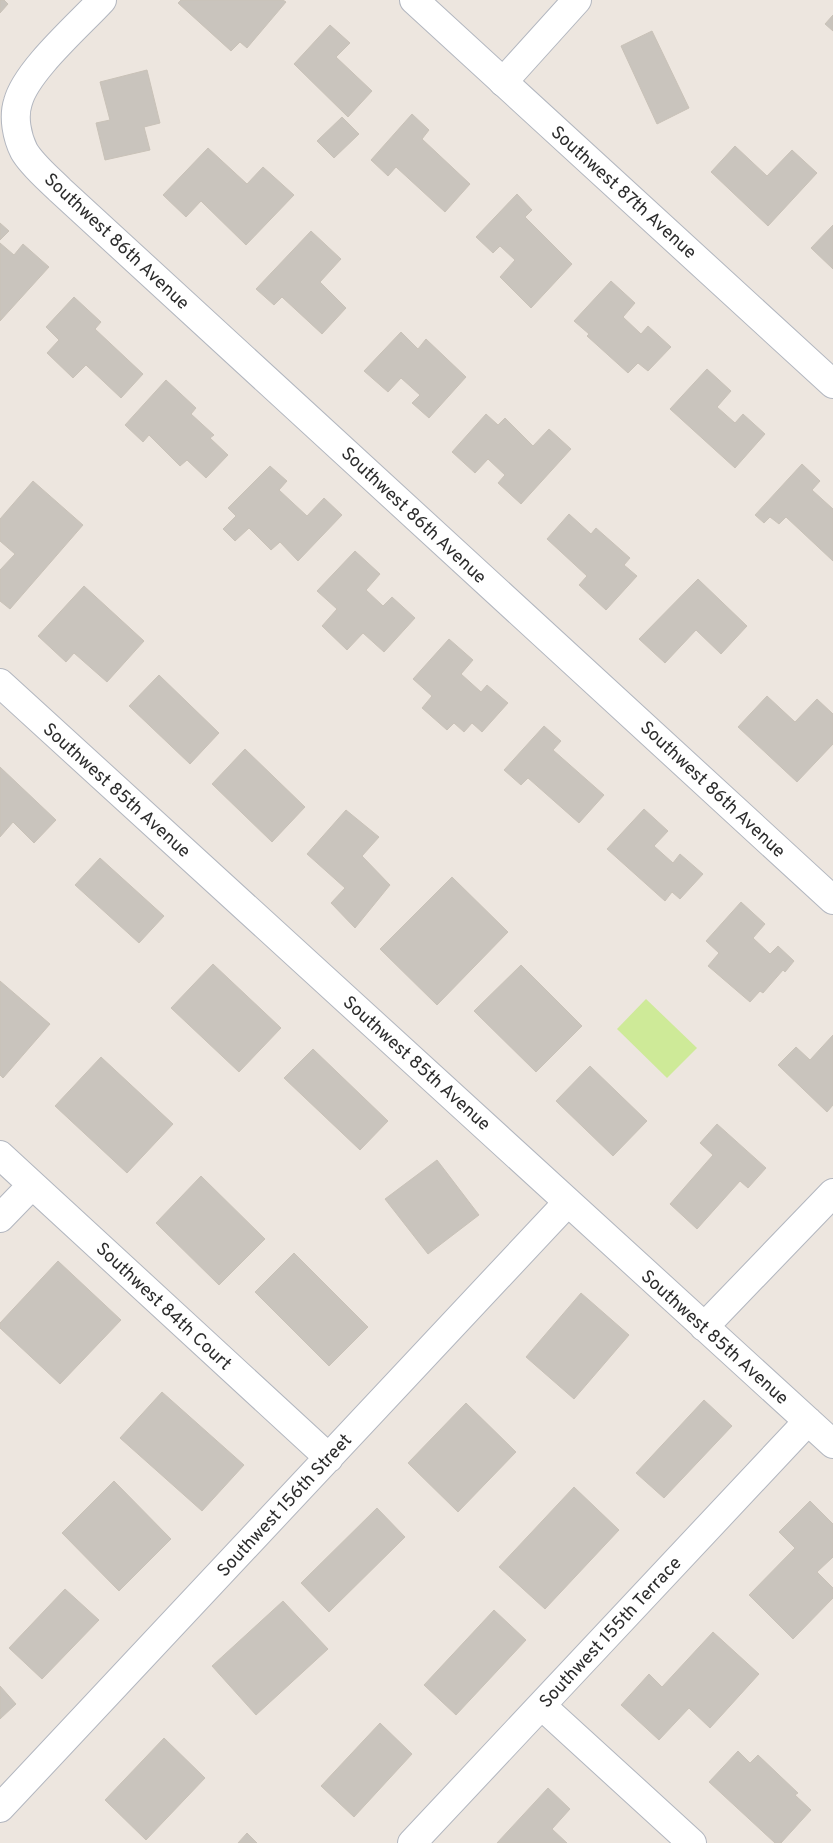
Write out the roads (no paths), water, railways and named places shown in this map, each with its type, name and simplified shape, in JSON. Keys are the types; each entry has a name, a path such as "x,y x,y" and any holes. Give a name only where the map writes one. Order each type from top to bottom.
{"street":[{"name":"Southwest 86th Avenue","path":"102,0 29,79 17,104 16,118 18,136 24,152 60,190 833,900"},
{"name":"Southwest 87th Avenue","path":"414,0 833,384"},
{"path":"503,82 577,0"},
{"name":"Southwest 85th Avenue","path":"0,683 833,1444"},
{"name":"Southwest 84th Court","path":"0,1155 329,1458"},
{"path":"0,1218 32,1185"},
{"path":"704,1327 833,1193"},
{"name":"Southwest 156th Street","path":"0,1808 568,1202"},
{"name":"Southwest 155th Terrace","path":"412,1843 808,1421"},
{"path":"542,1706 692,1843"}]}
